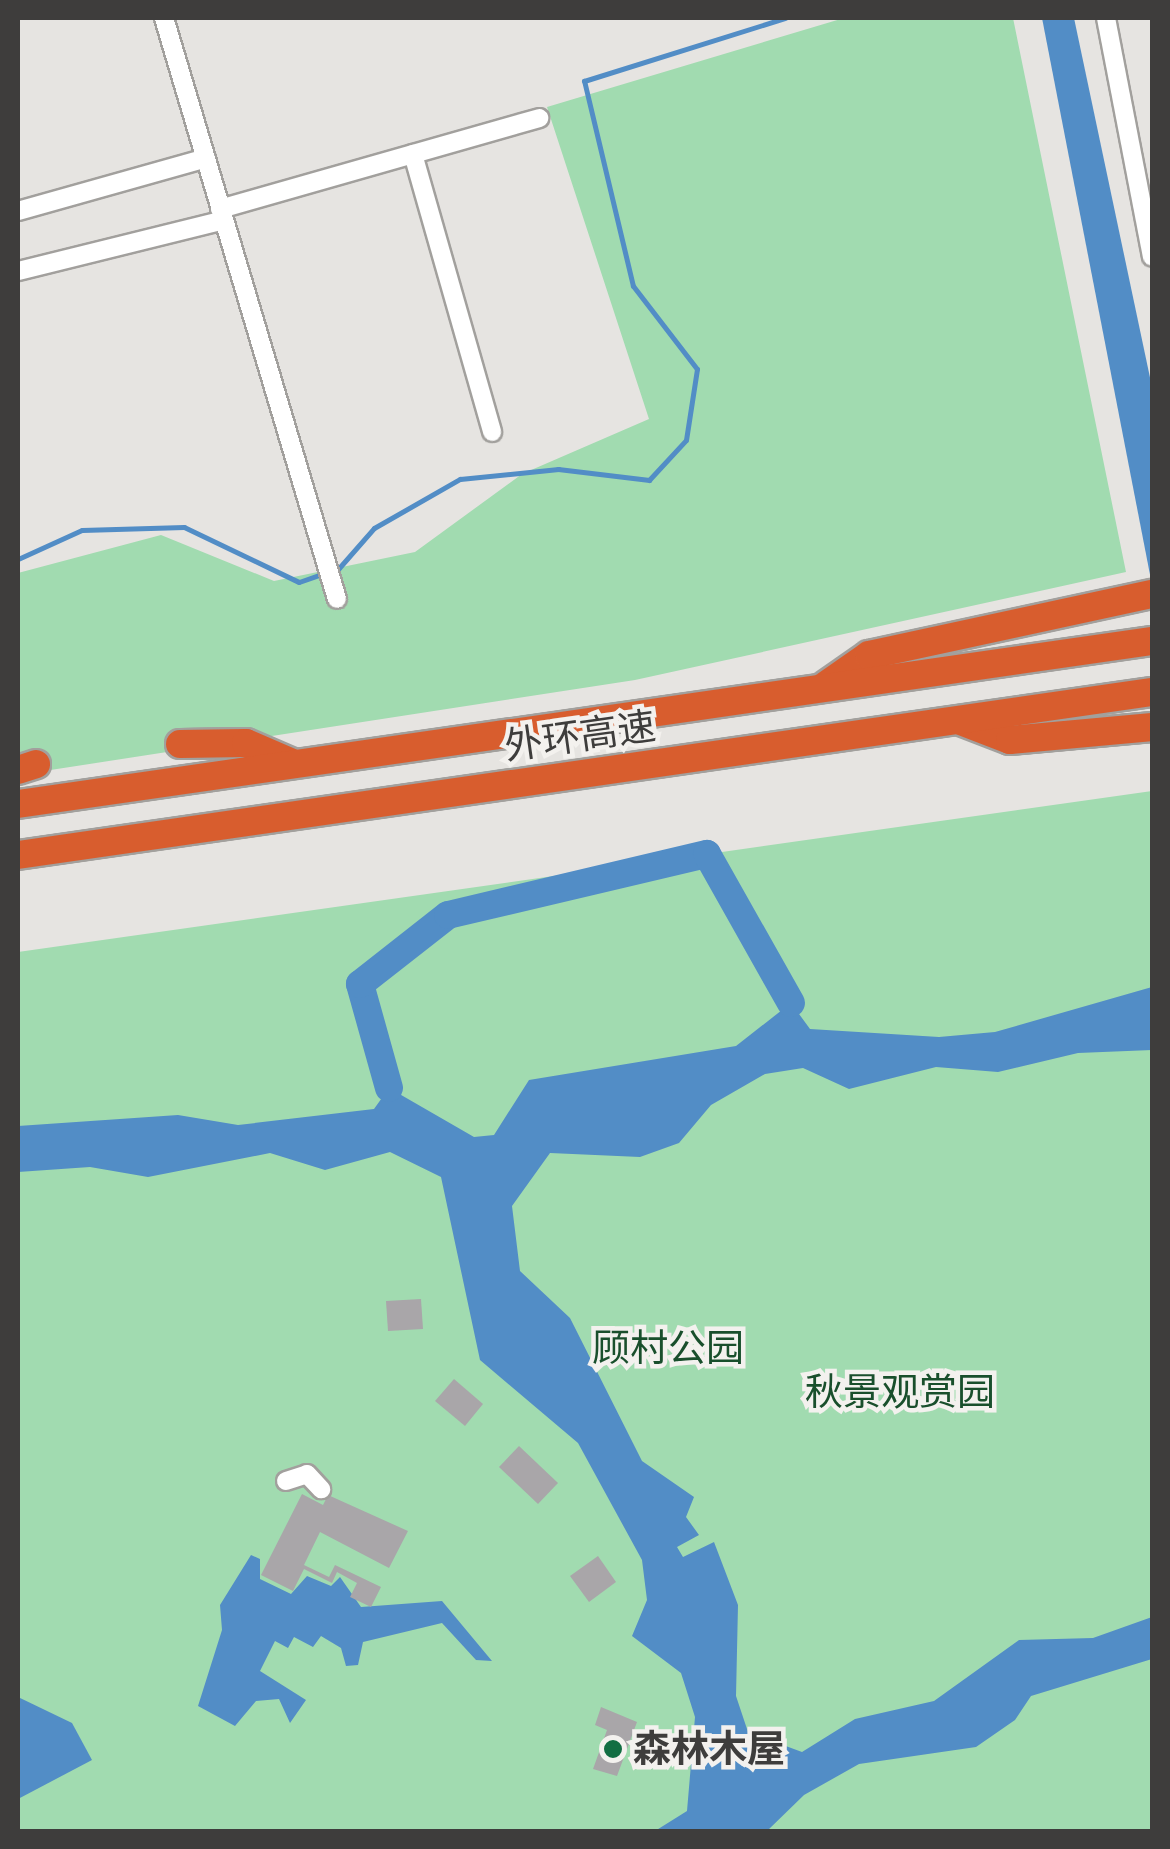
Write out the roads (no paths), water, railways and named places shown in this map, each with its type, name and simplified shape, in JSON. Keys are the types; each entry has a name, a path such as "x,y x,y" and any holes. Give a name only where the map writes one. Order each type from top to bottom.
{"highway":[{"path":"820,688 869,656 1152,594"},
{"name":"外环高速","path":"18,804 1150,641"},
{"name":"外环高速","path":"18,855 1152,692"},
{"path":"957,720 1010,740 1152,727"},
{"path":"180,744 246,743 294,764"}],"street":[{"path":"164,18 337,600"},
{"path":"1106,18 1150,228 1152,257"},
{"path":"18,271 539,118"},
{"path":"413,154 492,432"},
{"path":"18,212 207,163"},
{"path":"286,1480 308,1474 321,1489"}],"water":[{"path":"1042,18 1074,18 1152,387 1152,585"},
{"path":"1152,987 1152,1050 1078,1053 998,1072 936,1067 849,1089 803,1068 765,1074 711,1105 679,1143 640,1157 550,1153 512,1206 520,1271 570,1318 642,1461 694,1497 686,1517 699,1535 677,1547 683,1557 714,1542 738,1605 736,1696 748,1732 802,1752 855,1719 934,1701 1019,1640 1093,1638 1152,1617 1152,1659 1031,1696 1015,1720 976,1747 859,1764 804,1795 767,1831 655,1831 687,1811 695,1717 681,1673 632,1636 647,1600 642,1560 578,1443 480,1360 441,1177 390,1152 325,1170 270,1153 148,1177 90,1167 18,1172 18,1126 178,1115 238,1125 374,1109 389,1088 474,1137 494,1135 529,1080 736,1046 791,1003 810,1029 939,1037 995,1032"},
{"path":"251,1555 260,1559 260,1579 291,1594 307,1576 331,1586 340,1577 361,1607 442,1601 492,1661 476,1660 442,1623 363,1642 358,1665 346,1666 341,1648 321,1636 313,1647 294,1637 288,1648 275,1641 260,1671 306,1700 290,1723 279,1699 256,1701 235,1726 198,1706 222,1630 220,1605"},
{"path":"18,1697 72,1723 92,1760 18,1799"}],"waterway":[{"path":"18,559 82,530 184,527 299,582 339,568 374,528 460,479 558,469 649,480 686,440 697,369 633,286 584,81 785,18"},
{"path":"389,1088 360,984 448,915 707,854 791,1003"}],"place":[{"name":"森林木屋","path":"613,1749"}],"park label":[{"name":"顾村公园","path":"668,1348"},
{"name":"秋景观赏园","path":"900,1392"}]}
